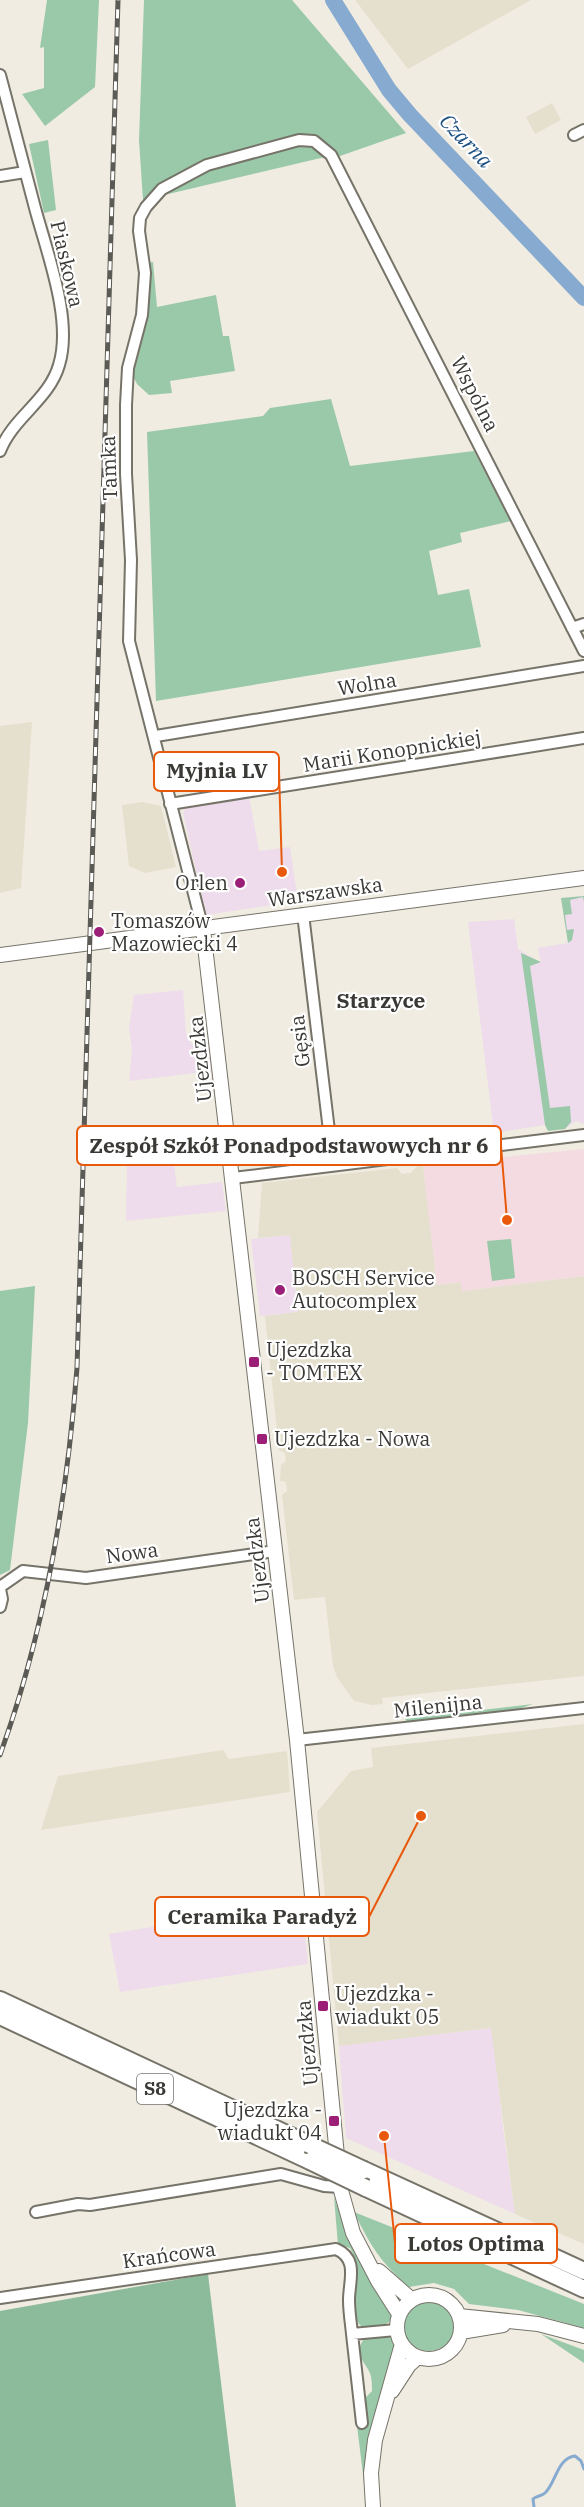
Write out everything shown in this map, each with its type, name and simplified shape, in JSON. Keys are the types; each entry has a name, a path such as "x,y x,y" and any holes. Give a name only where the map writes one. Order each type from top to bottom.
{"highway":[{"name":"S8","path":"0,2000 309,2153 366,2188 584,2289"},
{"name":"S8","path":"0,2016 309,2153 364,2170 584,2271"}],"main road":[{"name":"Warszawska","path":"0,955 584,878"},
{"name":"Ujezdzka","path":"203,929 297,1740 340,2187 347,2215 363,2252 399,2313"},
{"name":"Ujezdzka","path":"363,2252 384,2277 411,2300"},
{"path":"425,2294 439,2296 452,2303 459,2316 461,2332 458,2341 445,2355 427,2359 418,2357 402,2344 396,2330 399,2313 411,2300 425,2294"},
{"path":"459,2316 538,2324 584,2336"},
{"path":"461,2332 520,2322"},
{"path":"373,2507 372,2457 384,2403 402,2344"},
{"path":"384,2403 409,2366 418,2357"}],"street":[{"name":"Piaskowa","path":"0,75 62,320 63,345 52,381 16,424 1,447"},
{"name":"Tamka","path":"203,929 170,804 156,736 129,641 131,560 126,474 126,405 128,368 142,315 145,273 139,231 141,218 162,189 207,165 298,140 314,141 331,154"},
{"name":"Wspólna","path":"331,154 584,651"},
{"path":"0,176 25,171"},
{"path":"572,628 584,624"},
{"name":"Wolna","path":"156,736 584,666"},
{"name":"Marii Konopnickiej","path":"170,804 584,738"},
{"name":"Gęsia","path":"303,914 333,1164"},
{"path":"233,1178 584,1135"},
{"name":"Nowa","path":"0,1588 23,1571 86,1578 275,1551"},
{"path":"0,1588 0,1607"},
{"name":"Milenijna","path":"297,1740 584,1708"},
{"path":"36,2212 281,2174 340,2187"},
{"name":"Krańcowa","path":"0,2298 328,2249 343,2252 351,2264 349,2307 352,2334"},
{"path":"362,2423 352,2334 396,2330"}],"shaded area":[{"path":"355,0 531,0 408,69"},
{"path":"552,103 561,120 535,134 526,117"},
{"path":"32,722 21,888 0,893 0,726"},
{"path":"249,796 259,851 290,847 298,901 206,915 183,813 186,807"},
{"path":"142,802 161,806 176,867 145,873 129,866 122,805"},
{"path":"584,896 584,1124 576,1121 565,1129 548,1131 545,1125 494,1133 468,922 514,919 518,949 541,963 538,948 568,943 561,898"},
{"path":"183,990 186,1034 189,1035 191,1044 208,1043 211,1071 129,1081 132,1049 129,1028 134,995"},
{"path":"584,1149 584,1276 462,1291 460,1282 437,1285 423,1165"},
{"path":"173,1156 177,1187 222,1182 226,1211 126,1221 127,1161"},
{"path":"423,1165 437,1285 461,1282 462,1291 584,1276 584,1676 382,1698 383,1704 372,1705 354,1701 337,1677 333,1666 325,1597 294,1600 282,1495 287,1491 286,1482 280,1481 281,1465 286,1461 285,1453 279,1450 265,1316 298,1312 290,1235 258,1238 262,1183 397,1168 402,1174 411,1173 417,1166"},
{"path":"290,1235 298,1312 260,1316 251,1239"},
{"path":"584,1724 584,2244 515,2214 491,2028 339,2046 317,1812 351,1771 373,1767 371,1748"},
{"path":"223,1750 229,1759 287,1751 290,1792 41,1830 58,1776"},
{"path":"248,1902 250,1911 302,1904 308,1964 120,1992 109,1934 170,1924 183,1912"},
{"path":"492,2028 515,2214 346,2138 339,2046"}],"green space":[{"path":"47,0 99,0 95,87 45,126 22,94 44,88 44,47 40,48"},
{"path":"144,0 292,0 406,133 340,156 325,157 143,200 139,140"},
{"path":"48,140 56,210 44,213 29,144"},
{"path":"153,262 157,307 216,295 223,336 229,336 235,371 170,381 172,393 149,395 137,384 129,368 147,263"},
{"path":"331,399 350,466 474,451 511,521 460,533 462,542 429,551 438,595 469,589 481,647 156,701 147,432 263,416 270,408"},
{"path":"584,896 584,902 583,897 570,900 572,914 565,915 567,930 574,929 572,940 568,943 561,898"},
{"path":"521,953 541,962 530,966 550,1108 570,1106 571,1122 565,1129 548,1131 545,1125"},
{"path":"511,1239 515,1278 492,1281 487,1241"},
{"path":"35,1286 28,1423 10,1570 0,1575 0,1291"},
{"path":"533,1704 513,1711 408,1723 405,1719"},
{"path":"334,2197 348,2238 393,2314 389,2322 382,2326 363,2327 355,2314 354,2257 350,2248 338,2245"},
{"path":"354,2212 584,2304 584,2328 518,2310 469,2304 454,2289 434,2283 409,2287 377,2253"},
{"path":"208,2274 236,2507 0,2507 0,2311"},
{"path":"424,2301 434,2301 447,2308 454,2321 454,2331 447,2344 434,2351 424,2351 415,2347 408,2340 404,2331 404,2321 408,2312 415,2305"},
{"path":"541,2334 584,2350 584,2363"},
{"path":"387,2335 395,2342 396,2353 369,2438 364,2482 357,2426 367,2425 365,2398 372,2391 372,2386 370,2373 359,2352 364,2339"}],"waterway":[{"name":"Czarna","path":"333,0 389,90 410,115 584,298"},
{"path":"534,2507 533,2499 549,2489 564,2461 575,2456 581,2461 584,2469"}],"railway":[{"path":"0,1755 30,1661 52,1564 67,1466 77,1368 118,0"}],"place":[{"name":"Myjnia LV","path":"282,872"},
{"name":"Orlen","path":"240,883"},
{"name":"Tomaszów Mazowiecki 4","path":"99,932"},
{"name":"Zespół Szkół Ponadpodstawowych nr 6","path":"507,1220"},
{"name":"BOSCH Service Autocomplex","path":"280,1290"},
{"name":"Ujezdzka - TOMTEX","path":"254,1362"},
{"name":"Ujezdzka - Nowa","path":"262,1439"},
{"name":"Ceramika Paradyż","path":"421,1816"},
{"name":"Ujezdzka - wiadukt 05","path":"323,2006"},
{"name":"Ujezdzka - wiadukt 04","path":"334,2121"},
{"name":"Lotos Optima","path":"384,2136"}],"district":[{"name":"Starzyce","path":"381,1001"}]}
